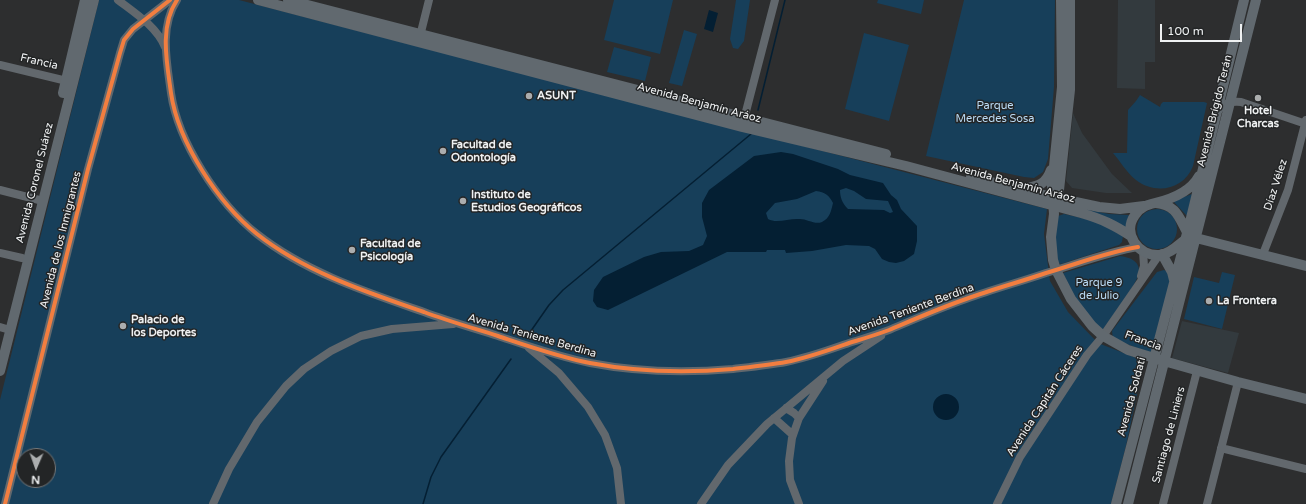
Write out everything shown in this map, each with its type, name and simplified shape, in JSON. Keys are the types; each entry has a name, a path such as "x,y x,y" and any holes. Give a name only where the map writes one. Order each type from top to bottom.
{"main road":[{"name":"Avenida Coronel Suárez","path":"70,82 85,0"},
{"name":"Avenida Coronel Suárez","path":"0,346 70,82 94,0"},
{"name":"Avenida Benjamín Aráoz","path":"258,0 420,38 906,166 1055,200 1120,209 1156,203 1182,193 1192,186 1205,161"},
{"name":"Avenida Benjamín Aráoz","path":"288,0 420,38"},
{"path":"1055,200 1054,162 1062,87 1061,0"},
{"path":"1055,200 1060,182 1070,90 1070,0"},
{"name":"Avenida Brígido Terán","path":"1190,233 1205,161 1244,0"},
{"name":"Avenida Brígido Terán","path":"1190,233 1229,102 1256,0"},
{"name":"Avenida Benjamín Aráoz","path":"743,122 1021,190 1055,200 1111,224 1151,254 1160,255"},
{"path":"1021,190 1043,183 1049,176 1054,162"},
{"path":"1060,182 1063,189 1068,194 1084,204"},
{"name":"Avenida Coronel Suárez","path":"0,371 5,328 22,258 39,200"},
{"name":"Francia","path":"1055,200 1051,237 1053,260 1056,270 1078,310 1103,336 1128,350 1159,360 1306,399"},
{"path":"1156,203 1163,204 1175,210 1190,233"},
{"path":"1136,244 1131,222 1134,216 1144,206"},
{"path":"1183,250 1190,233"},
{"path":"1183,250 1190,233"},
{"path":"1183,250 1178,244 1182,234 1190,233 1306,266"},
{"path":"1174,280 1172,272 1160,255 1183,250"},
{"name":"Avenida Soldati","path":"1117,503 1159,360 1174,280 1183,250"},
{"name":"Avenida Soldati","path":"1128,504 1183,250"}],"street":[{"path":"118,0 143,20 162,39 166,50"},
{"name":"Avenida de los Inmigrantes","path":"5,504 88,169 124,40 143,20 170,0"},
{"name":"Avenida Teniente Berdina","path":"177,0 168,17 166,50 173,103 181,128 195,157 218,193 233,212 256,233 278,249 324,274 382,298 525,345 589,362 622,368 666,372 732,369 788,361 888,331 928,313 970,297 1119,251 1127,246 1136,244"},
{"path":"420,38 430,0"},
{"path":"743,122 775,0"},
{"name":"Francia","path":"0,65 70,82"},
{"path":"1234,84 1235,94 1241,102"},
{"path":"1217,113 1222,106 1234,101 1306,123"},
{"name":"Díaz Vélez","path":"1263,254 1288,190 1306,123"},
{"path":"0,190 39,200"},
{"path":"1136,244 1143,270 1139,285"},
{"path":"0,253 22,258"},
{"name":"Avenida Capitán Cáceres","path":"997,504 1020,457 1087,355 1103,336 1160,255"},
{"path":"213,504 229,469 257,422 286,386 304,369 331,351 360,336 392,329 458,324"},
{"path":"701,504 728,466 746,445 774,418 843,361 888,331"},
{"path":"525,345 559,373 588,407 602,429 617,468 622,504"},
{"name":"Santiago de Liniers","path":"1163,504 1197,371"},
{"path":"799,504 790,480 789,462 793,435 799,418 828,374"},
{"path":"1207,504 1238,382"},
{"path":"786,408 799,418"},
{"path":"774,418 793,435"},
{"path":"1221,448 1306,469"},
{"path":"1117,503 1128,504"}],"shaded area":[{"path":"1118,0 1155,0 1155,62 1145,62 1145,89 1117,88"},
{"path":"709,10 718,13 713,32 704,29"},
{"path":"1073,113 1082,133 1112,174 1132,193 1106,193 1072,188 1066,181"},
{"path":"781,152 793,154 838,169 850,175 883,183 891,195 897,200 901,209 917,226 917,241 914,254 904,261 896,263 882,259 875,249 869,246 846,245 812,251 786,253 785,250 767,250 766,252 727,252 608,310 597,307 593,301 594,290 603,277 644,257 661,252 689,251 703,245 707,236 702,217 702,203 709,190 754,156","holes":["846,188 854,191 866,199 888,201 893,212 890,213 884,210 848,209 843,202 840,193 840,190","816,191 826,194 833,203 831,211 822,222 817,223 803,219 779,221 768,219 766,213 775,203 797,199"]},
{"path":"1182,321 1239,333 1228,373 1172,358"},
{"path":"946,394 955,398 959,407 955,416 946,420 937,416 933,407 937,398"}],"green space":[{"name":"Parque 9 de Julio","path":"99,0 239,0 1047,209 1044,234 1050,281 1068,312 1098,343 1134,357 1143,365 1126,446 1111,504 0,504 0,400"},
{"path":"614,0 673,0 660,54 604,40"},
{"path":"736,0 750,0 744,41 738,49 733,48 730,39"},
{"path":"878,0 924,0 921,14 877,3"},
{"name":"Parque Mercedes Sosa","path":"964,0 1055,0 1054,87 1048,159 1043,172 1034,178 926,156"},
{"path":"684,30 697,34 682,86 669,83"},
{"path":"864,33 909,45 889,121 845,109"},
{"path":"614,47 651,57 645,81 607,72"},
{"path":"1140,95 1160,107 1163,102 1207,103 1193,166 1189,174 1183,180 1168,188 1152,188 1136,180 1113,153 1127,153 1128,110"},
{"path":"1192,194 1187,216 1173,201"},
{"path":"1065,205 1109,214 1128,215 1130,216 1127,228"},
{"path":"1161,209 1168,212 1174,218 1177,229 1176,237 1168,246 1161,249 1153,249 1146,246 1138,237 1137,225 1140,218 1149,210"},
{"name":"Parque 9 de Julio","path":"1064,214 1100,222 1123,236 1122,242 1119,245 1061,264 1057,262 1055,239 1058,216"},
{"name":"Parque 9 de Julio","path":"1120,256 1127,257 1136,262 1139,272 1129,293 1102,331 1077,303 1063,273"},
{"name":"Parque 9 de Julio","path":"1164,270 1168,272 1170,282 1151,353 1113,339 1112,331 1157,272"},
{"name":"La Frontera","path":"1222,272 1235,275 1222,329 1184,319 1194,277 1219,283"}],"waterway":[{"path":"758,110 785,0"},
{"path":"526,338 549,305 563,290 751,134"},
{"path":"423,504 431,477 441,457 511,359"}],"cycle path":[{"path":"5,504 88,169 124,40 133,29 170,0"},
{"path":"177,0 171,11 166,33 166,58 175,112 191,151 202,170 214,189 242,221 257,234 295,259 358,289 442,318 567,358 608,366 661,371 733,369 786,362 879,334 947,306 986,292 1103,255 1138,247"}],"place":[{"name":"ASUNT","path":"529,96"},
{"name":"Hotel Charcas","path":"1258,98"},
{"name":"Facultad de Odontología","path":"443,151"},
{"name":"Instituto de Estudios Geográficos","path":"463,201"},
{"name":"Facultad de Psicología","path":"352,250"},
{"name":"La Frontera","path":"1209,301"},
{"name":"Palacio de los Deportes","path":"123,326"}]}
